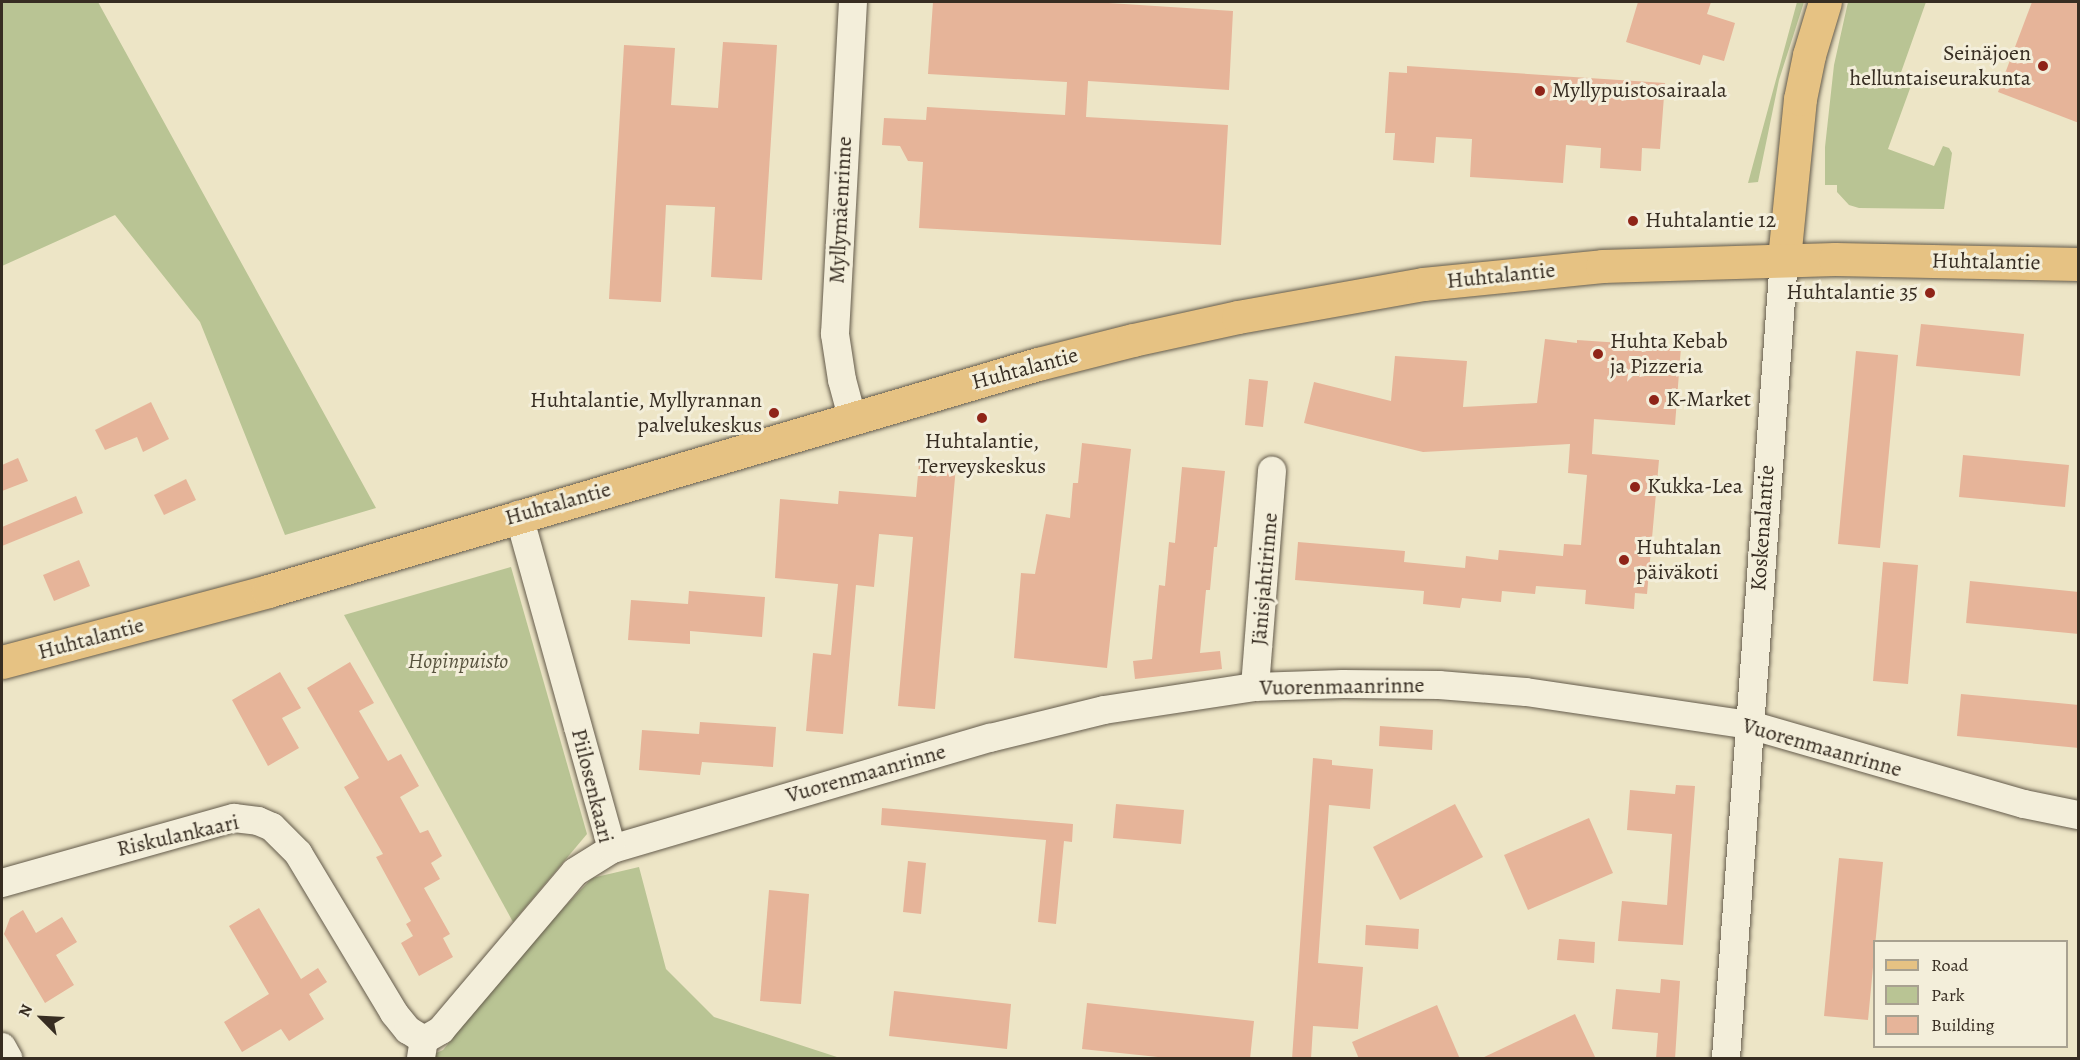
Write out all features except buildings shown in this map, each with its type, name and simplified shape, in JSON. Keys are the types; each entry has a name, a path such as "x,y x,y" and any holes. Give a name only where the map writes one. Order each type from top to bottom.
{"main road":[{"name":"Koskenalantie","path":"1784,259 1800,99 1809,55 1825,2"},
{"name":"Huhtalantie","path":"2,662 268,591 852,417 1133,340 1238,317 1424,284 1602,266 1784,259 2079,264"}],"street":[{"name":"Myllymäenrinne","path":"852,417 842,380 835,334 853,2"},
{"name":"Koskenalantie","path":"1726,1059 1784,259"},
{"name":"Jänisjahtirinne","path":"1255,687 1272,471"},
{"name":"Piilosenkaari","path":"422,1049 441,1030 575,872 612,849 519,515"},
{"name":"Vuorenmaanrinne","path":"612,849 767,802 1104,710 1255,687 1343,684 1461,687 1526,692 1750,725 2002,798 2079,815"},
{"name":"Riskulankaari","path":"2,883 234,818 258,821 272,827 298,853 394,1013 422,1049"},
{"path":"2,1047 8,1059"}],"green space":[{"path":"2,2 98,2 376,508 285,535 200,322 115,215 2,266"},
{"path":"1797,2 1804,2 1779,80 1758,182 1748,183"},
{"path":"1848,2 1926,2 1899,78 1912,83 1888,149 1934,166 1943,146 1949,148 1952,153 1944,209 1859,208 1849,205 1837,192 1837,185 1825,185 1825,147 1834,65"},
{"name":"Hopinpuisto","path":"511,567 587,834 513,922 344,615"},
{"path":"639,867 666,969 714,1017 840,1058 425,1058 443,1050 531,942 592,878"}],"place":[{"name":"Seinäjoen helluntaiseurakunta","path":"2043,66"},
{"name":"Myllypuistosairaala","path":"1540,91"},
{"name":"Huhtalantie 12","path":"1633,221"},
{"name":"Huhtalantie 35","path":"1930,293"},
{"name":"Huhta Kebab ja Pizzeria","path":"1598,354"},
{"name":"K-Market","path":"1654,400"},
{"name":"Huhtalantie, Myllyrannan palvelukeskus","path":"774,413"},
{"name":"Huhtalantie, Terveyskeskus","path":"982,418"},
{"name":"Kukka-Lea","path":"1635,487"},
{"name":"Huhtalan päiväkoti","path":"1624,560"}]}
